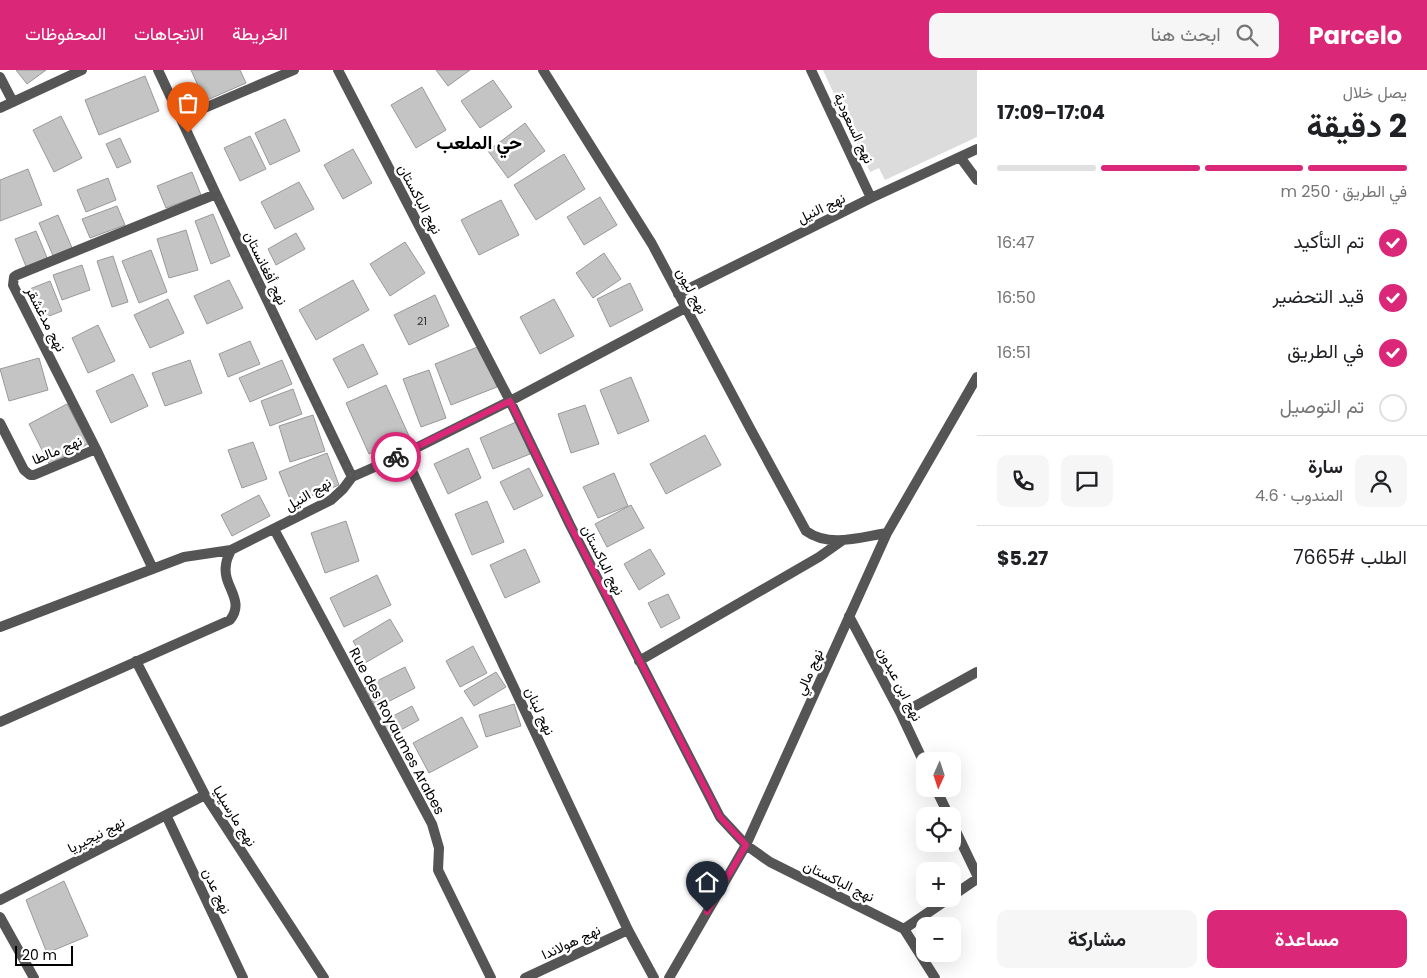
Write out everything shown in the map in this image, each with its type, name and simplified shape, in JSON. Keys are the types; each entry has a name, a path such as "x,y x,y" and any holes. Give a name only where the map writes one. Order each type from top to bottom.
{"street":[{"path":"0,108 82,70"},
{"name":"نهج أفغانستان","path":"158,70 352,477"},
{"path":"181,118 294,70"},
{"name":"نهج الباكستان","path":"338,70 510,401 570,525 720,817 746,845 770,862 904,929"},
{"name":"نهج ليون","path":"543,70 652,244 806,531 814,537 823,540 843,540"},
{"name":"نهج السعودية","path":"811,70 871,198"},
{"path":"0,78 13,102"},
{"name":"نهج النيل","path":"678,294 871,198 977,149"},
{"path":"960,157 977,180"},
{"name":"نهج مدغشقر","path":"153,569 96,448 13,284 14,277 216,194"},
{"name":"نهج النيل","path":"0,627 184,557 231,550 331,500 352,477 404,454 510,401 685,308"},
{"name":"نهج مالي","path":"669,978 746,845 887,533 977,378"},
{"name":"نهج مالطا","path":"0,422 24,470 30,475 34,475 96,448"},
{"name":"نهج لبنان","path":"404,454 628,930 654,978"},
{"name":"Rue des Royaumes Arabes","path":"274,529 432,824 439,848 438,870 491,978"},
{"path":"639,661 819,557 843,540 887,533"},
{"path":"0,722 230,620 236,614 237,605 228,583 225,566 231,550"},
{"name":"نهج ابن عبدون","path":"849,616 919,752"},
{"name":"نهج مارسيليا","path":"136,661 205,795 324,978"},
{"path":"901,714 977,672"},
{"name":"نهج نيجيريا","path":"0,900 205,795"},
{"name":"نهج عدن","path":"166,815 243,978"},
{"path":"961,842 977,875"},
{"path":"961,890 977,879"},
{"path":"935,978 904,929 936,907"},
{"path":"0,918 34,978"},
{"name":"نهج هولاندا","path":"525,978 628,930"}],"shaded area":[{"path":"823,70 977,70 977,137 885,180 879,168 870,172"}],"building":[{"path":"16,70 46,70 27,84"},
{"path":"191,70 240,70 246,83 205,101"},
{"path":"436,70 470,70 448,86"},
{"path":"145,76 159,111 99,135 85,100"},
{"path":"493,80 512,107 480,128 461,101"},
{"path":"422,87 446,130 416,148 391,105"},
{"path":"61,116 82,158 54,172 33,130"},
{"path":"285,119 300,151 270,165 255,133"},
{"path":"525,123 545,151 508,178 488,151"},
{"path":"250,136 266,169 240,181 224,148"},
{"path":"120,138 131,162 117,168 106,144"},
{"path":"353,149 372,183 343,199 324,165"},
{"path":"564,154 585,189 536,220 514,185"},
{"path":"28,169 42,205 0,221 0,180"},
{"path":"192,172 201,195 166,208 157,186"},
{"path":"108,178 116,200 86,212 77,190"},
{"path":"299,182 314,209 275,229 261,202"},
{"path":"600,197 617,225 584,245 567,217"},
{"path":"501,200 519,235 479,255 461,220"},
{"path":"117,206 125,225 90,238 82,219"},
{"path":"213,214 230,256 211,264 195,221"},
{"path":"58,215 73,250 54,258 39,223"},
{"path":"186,230 198,270 169,278 157,239"},
{"path":"36,231 48,260 27,269 15,239"},
{"path":"296,233 305,249 276,265 268,249"},
{"path":"405,242 425,273 390,296 370,264"},
{"path":"151,250 167,292 139,303 122,261"},
{"path":"604,253 621,279 593,298 576,273"},
{"path":"113,256 128,302 112,307 97,261"},
{"path":"82,265 90,290 62,300 53,275"},
{"path":"229,280 243,308 207,324 194,296"},
{"path":"353,280 369,310 316,340 299,310"},
{"path":"50,281 62,311 39,320 27,290"},
{"path":"630,283 643,310 610,327 597,299"},
{"path":"435,295 449,326 409,345 394,315"},
{"path":"168,299 184,333 150,348 134,315"},
{"path":"554,299 574,336 540,354 520,317"},
{"path":"98,325 115,361 88,373 72,338"},
{"path":"250,341 260,364 228,377 219,354"},
{"path":"363,344 378,374 348,388 333,359"},
{"path":"480,346 497,387 451,405 435,364"},
{"path":"39,358 48,390 9,401 0,369"},
{"path":"190,360 202,393 165,406 152,373"},
{"path":"282,360 292,384 250,402 239,378"},
{"path":"429,370 446,418 421,427 403,379"},
{"path":"133,374 148,406 111,423 96,391"},
{"path":"631,377 649,421 618,434 600,390"},
{"path":"386,385 409,436 369,454 346,403"},
{"path":"293,389 302,414 270,426 261,401"},
{"path":"67,404 88,444 49,464 29,424"},
{"path":"585,405 599,444 571,453 558,414"},
{"path":"313,415 325,451 290,462 279,426"},
{"path":"516,422 530,454 493,469 480,438"},
{"path":"705,435 721,465 666,494 650,464"},
{"path":"253,442 267,479 242,488 228,450"},
{"path":"468,448 481,478 448,494 434,464"},
{"path":"327,453 339,485 292,504 279,472"},
{"path":"529,468 543,496 514,510 500,482"},
{"path":"614,473 628,506 598,518 583,487"},
{"path":"259,495 270,516 232,536 221,515"},
{"path":"487,501 504,542 472,555 455,514"},
{"path":"631,505 644,528 607,547 595,524"},
{"path":"346,521 359,561 325,573 311,533"},
{"path":"525,549 540,582 505,598 490,565"},
{"path":"650,549 665,574 639,590 624,564"},
{"path":"377,575 391,605 344,627 330,598"},
{"path":"668,594 680,618 661,628 648,603"},
{"path":"390,619 403,641 365,663 353,641"},
{"path":"473,646 487,673 460,687 446,661"},
{"path":"405,667 415,688 376,708 365,687"},
{"path":"496,672 506,687 474,706 464,691"},
{"path":"514,704 521,726 486,737 479,715"},
{"path":"412,706 419,720 390,736 382,722"},
{"path":"462,717 478,747 429,773 413,743"},
{"path":"64,881 88,936 47,953 26,900"}],"way so far":[{"path":"188,133 352,477 396,457"}],"district":[{"name":"حي الملعب","path":"479,142"}],"route":[{"path":"396,457 510,401 570,525 720,817 746,845 707,912"}]}
